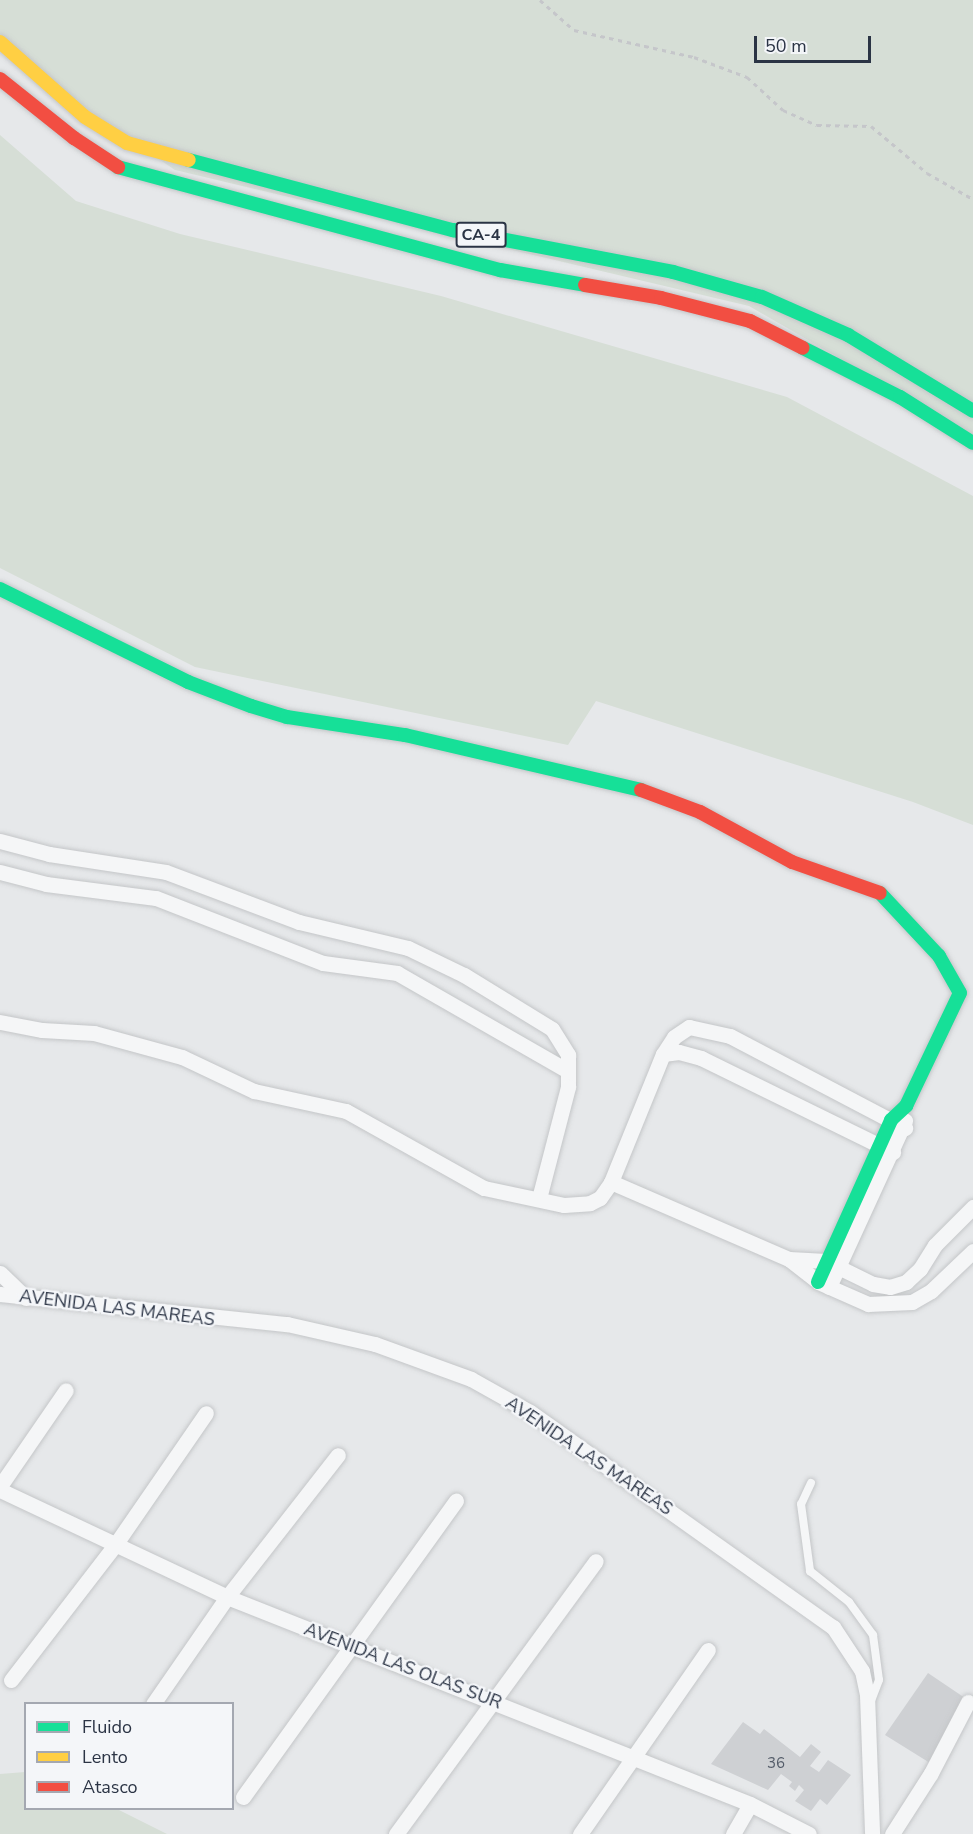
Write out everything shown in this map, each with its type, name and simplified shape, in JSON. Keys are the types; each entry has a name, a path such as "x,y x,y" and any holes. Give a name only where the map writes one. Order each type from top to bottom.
{"main road":[{"name":"CA-4","path":"0,42 85,117 127,142 453,230 673,272 762,297 848,335 973,411"},
{"name":"CA-4","path":"0,79 74,138 126,172 500,270 661,298 750,321 890,392 973,442"},
{"path":"0,589 188,682 278,714 405,735 647,791 678,802 792,862 865,885 887,897 939,956 966,996 906,1106 891,1120 879,1144 832,1263"}],"street":[{"path":"0,841 49,854 166,872 337,934 386,941 429,956 552,1029 568,1054 568,1071 539,1198"},
{"path":"0,872 46,884 156,898 323,963 397,973 568,1071"},
{"path":"156,898 166,872"},
{"path":"0,1022 94,1033 182,1057 254,1091 346,1111 484,1188 577,1206 600,1198 611,1182 663,1054 674,1037 689,1027 705,1027 792,1067 904,1128"},
{"path":"663,1054 679,1052 701,1058 893,1152"},
{"path":"824,1284 832,1263 893,1152 904,1128 906,1106"},
{"path":"611,1182 789,1259 824,1284 868,1304 912,1302 931,1291 973,1251"},
{"path":"789,1259 832,1263 873,1284 890,1287 906,1282 958,1219 973,1207"},
{"path":"0,1273 26,1298"},
{"name":"AVENIDA LAS MAREAS","path":"0,1294 287,1324 375,1344 471,1379 530,1412 833,1627 862,1671 867,1711 872,1834"},
{"path":"0,1488 66,1390"},
{"path":"11,1680 115,1545 206,1413"},
{"path":"154,1702 227,1597 338,1455"},
{"name":"AVENIDA LAS OLAS SUR","path":"0,1488 227,1597 493,1700 750,1804 809,1834"},
{"path":"243,1797 456,1501"},
{"path":"396,1834 596,1561"},
{"path":"580,1834 708,1650"},
{"path":"892,1834 931,1773 968,1702"},
{"path":"733,1834 750,1804"}],"lane":[{"path":"811,1483 801,1504 810,1571 849,1602 873,1635 879,1680 867,1711"}],"path":[{"path":"540,0 574,30 694,57 747,77 783,110 817,125 871,126 927,173 973,199"}],"shaded area":[{"path":"0,0 973,0 973,435 749,306 175,170 0,51"},
{"path":"0,135 76,201 180,234 441,296 787,397 973,496 973,825 913,802 596,701 568,745 195,667 0,568"},
{"path":"24,1772 24,1810 119,1810 167,1834 0,1834 0,1774"}],"building":[{"path":"928,1673 965,1698 930,1763 885,1735"},
{"path":"743,1722 760,1734 764,1729 800,1757 811,1744 821,1752 810,1766 819,1772 828,1760 851,1775 827,1805 820,1799 811,1811 795,1801 804,1790 799,1785 795,1791 789,1786 792,1782 781,1774 768,1790 711,1764"}],"traffic: fast":[{"path":"189,160 453,230 673,272 762,297 848,335 973,411"},
{"path":"118,167 500,270 585,285"},
{"path":"803,348 900,397 973,443"},
{"path":"0,589 188,682 251,706 287,717 405,735 641,790"},
{"path":"818,1282 891,1120 906,1106 960,993 939,956 880,893"}],"traffic: slow":[{"path":"0,42 85,117 127,143 189,160"}],"traffic: jam":[{"path":"0,79 74,138 118,167"},
{"path":"585,285 661,298 750,321 803,348"},
{"path":"641,790 700,812 792,862 880,893"}]}
